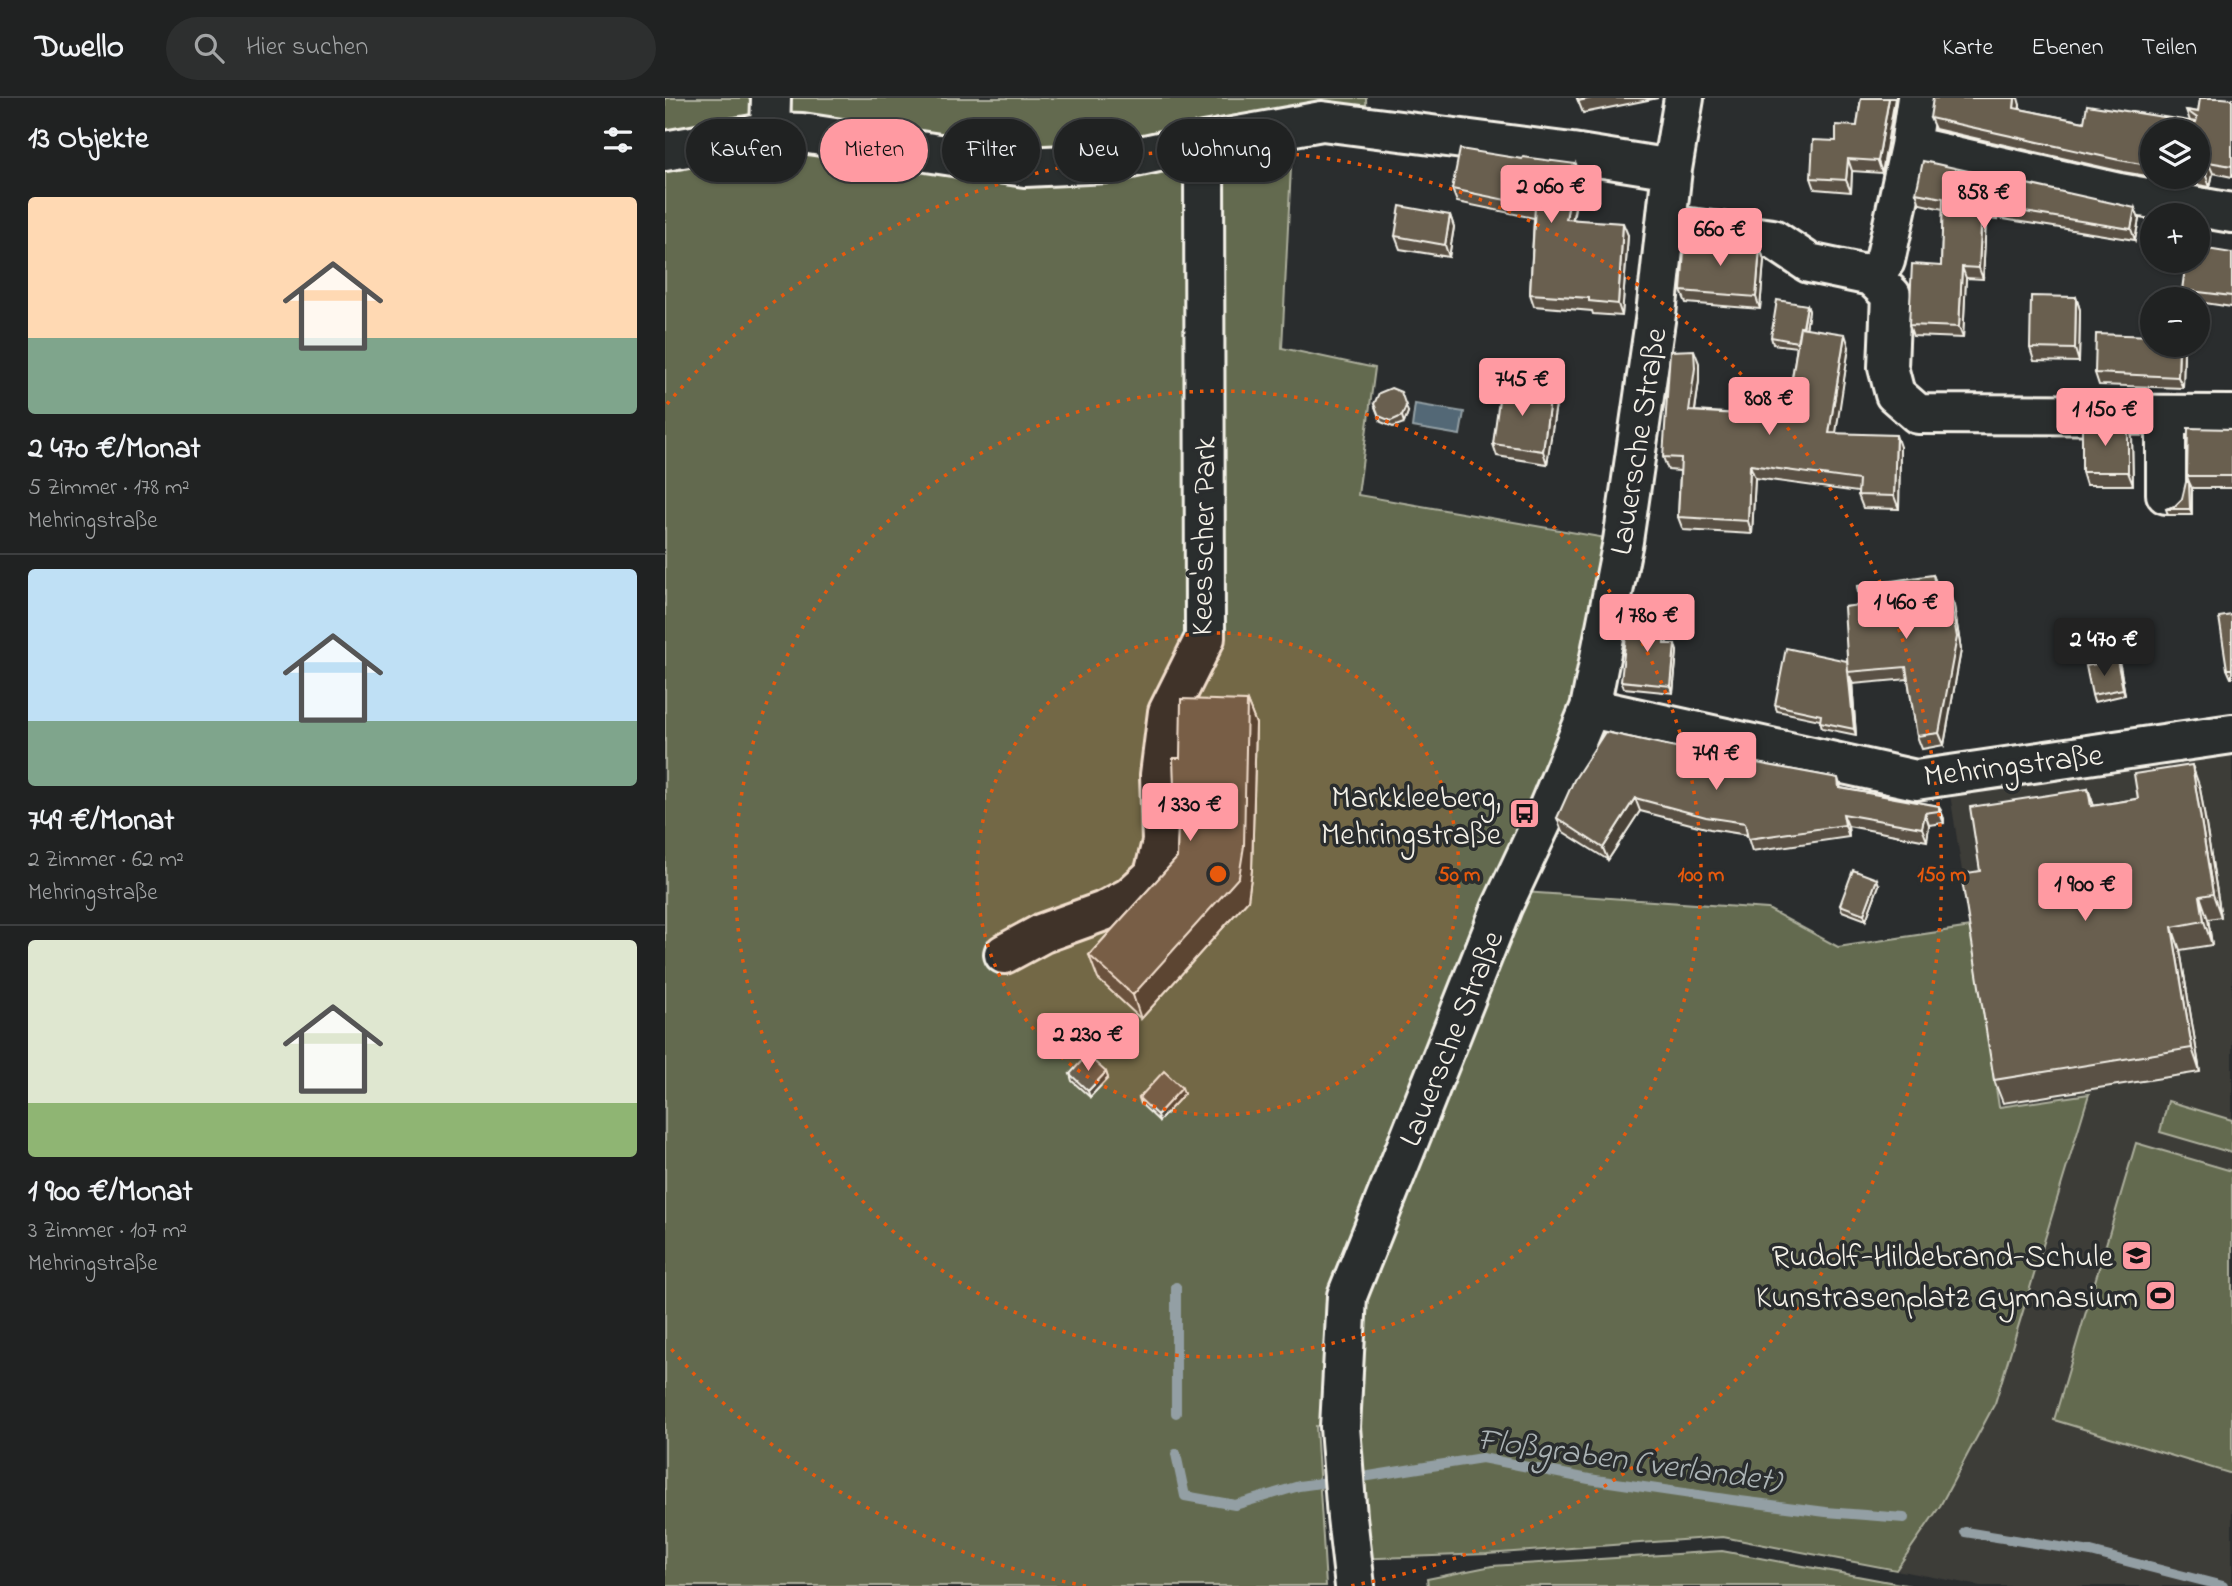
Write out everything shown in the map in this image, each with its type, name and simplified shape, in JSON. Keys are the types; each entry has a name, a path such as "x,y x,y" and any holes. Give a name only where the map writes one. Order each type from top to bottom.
{"street":[{"name":"Lauersche Straße","path":"1355,1586 1340,1427 1347,1296 1502,907 1555,793 1590,708 1623,541 1667,225 1672,169 1684,98"},
{"path":"1871,276 1885,261 1910,146 1917,98"},
{"path":"665,151 771,115 802,133 1024,167 1108,163 1157,152"},
{"path":"1295,126 1322,121 1572,153 1672,169"},
{"path":"1910,146 2119,193 2232,213"},
{"name":"Kees'scher Park","path":"1004,954 1043,933 1104,911 1130,897 1154,874 1162,842 1160,775 1168,712 1205,638 1218,182"},
{"path":"1667,225 1773,239 1809,263 1871,276 1891,295 1888,367 1895,394 1918,414 2232,415"},
{"path":"2166,415 2166,494"},
{"name":"Mehringstraße","path":"1590,708 1916,780 2232,734"}],"shaded area":[{"name":"Rudolf-Hildebrand-Schule","path":"2232,734 2232,1586 1980,1586 1896,1570 1940,1506 2089,1094 1999,1107 1947,775"}],"green space":[{"path":"665,98 1366,98 1367,127 1295,127 1295,119 1157,119 1157,182 1290,182 1282,348 1375,368 1358,495 1623,541 1590,708 1509,891 1768,909 1838,947 1971,927 1999,1107 2089,1094 1995,1403 1940,1506 1896,1570 1723,1537 1487,1554 1353,1559 1340,1427 1316,1426 1326,1586 665,1586"},
{"path":"2168,1101 2232,1120 2232,1153 2160,1132"},
{"name":"Kunstrasenplatz Gymnasium","path":"2136,1143 2232,1171 2232,1474 2054,1420"},
{"path":"1722,1551 1911,1586 1428,1586 1427,1579 1492,1566"}],"water":[{"path":"1415,404 1464,412 1460,435 1412,427"}],"building":[{"path":"1861,98 1889,98 1878,161 1848,159 1846,180 1811,178 1813,140 1836,141 1836,125 1857,126"},
{"path":"1933,98 2015,98 2014,108 2084,122 2087,105 2177,119 2140,119 2140,164 1930,118"},
{"path":"2200,98 2232,99 2232,166 2210,162 2210,119 2197,119 2186,110 2198,112"},
{"path":"1460,149 1576,164 1566,219 1623,223 1618,304 1589,301 1589,298 1530,294 1535,206 1452,189"},
{"path":"1923,161 2135,208 2131,229 1982,207 1979,268 1962,267 1959,327 1909,325 1912,264 1941,266 1943,198 1916,193"},
{"path":"1400,206 1450,215 1445,245 1395,236"},
{"path":"1685,238 1760,247 1756,297 1681,291"},
{"path":"2210,249 2232,253 2232,296 2210,293 2210,287 2182,287 2184,273 2210,273"},
{"path":"2031,296 2076,297 2075,349 2030,348"},
{"path":"1777,300 1807,305 1797,342 1771,337"},
{"path":"1800,327 1845,334 1829,433 1896,435 1894,496 1858,495 1859,480 1750,465 1748,521 1678,517 1681,458 1663,457 1670,351 1694,350 1695,368 1689,411 1786,417"},
{"path":"2096,334 2140,336 2140,357 2179,357 2178,377 2095,373"},
{"path":"1501,385 1551,392 1543,451 1493,444"},
{"path":"1391,388 1401,392 1406,406 1402,416 1391,421 1379,416 1374,404 1379,393"},
{"path":"2082,424 2128,424 2128,472 2082,472"},
{"path":"2188,428 2232,429 2232,476 2187,476"},
{"path":"2186,482 2189,482 2190,509 2166,509 2175,506 2182,499"},
{"path":"1933,575 1937,595 1949,593 1957,637 1939,733 1917,736 1906,667 1848,672 1844,607 1860,605 1857,586"},
{"path":"2232,615 2232,669 2227,669 2219,617"},
{"path":"1628,618 1665,622 1664,644 1675,644 1671,686 1621,681"},
{"path":"1786,648 1847,661 1854,729 1820,722 1821,715 1775,705"},
{"path":"2117,660 2123,689 2092,695 2086,666"},
{"path":"1181,699 1247,701 1244,846 1239,877 1133,995 1089,955 1177,858 1179,787 1174,787 1173,758 1180,758"},
{"path":"1605,732 1838,778 1839,788 1939,806 1939,811 1925,813 1922,828 1843,814 1845,825 1748,839 1745,823 1706,817 1635,798 1603,848 1557,818 1574,780"},
{"path":"2192,765 2213,894 2200,896 2204,921 2172,927 2192,1048 1994,1080 1961,874 1980,871 1970,807 2088,789 2091,806 2138,799 2134,774"},
{"path":"1853,870 1877,879 1864,914 1840,905"},
{"path":"1087,1055 1106,1072 1088,1091 1070,1074"},
{"path":"1164,1071 1182,1088 1157,1115 1139,1098"}],"waterway":[{"path":"1176,1287 1176,1413"},
{"name":"Floßgraben (verlandet)","path":"1176,1454 1185,1496 1235,1505 1299,1486 1335,1481"},
{"name":"Floßgraben (verlandet)","path":"1350,1479 1482,1458 1589,1479 1732,1500 1826,1512 1904,1518"},
{"name":"Floßgraben (verlandet)","path":"1965,1532 2091,1552 2223,1586"}],"place":[{"name":"Markkleeberg, Mehringstraße","path":"1524,814"},
{"name":"Rudolf-Hildebrand-Schule","path":"2136,1255"},
{"name":"Kunstrasenplatz Gymnasium","path":"2161,1296"}]}
